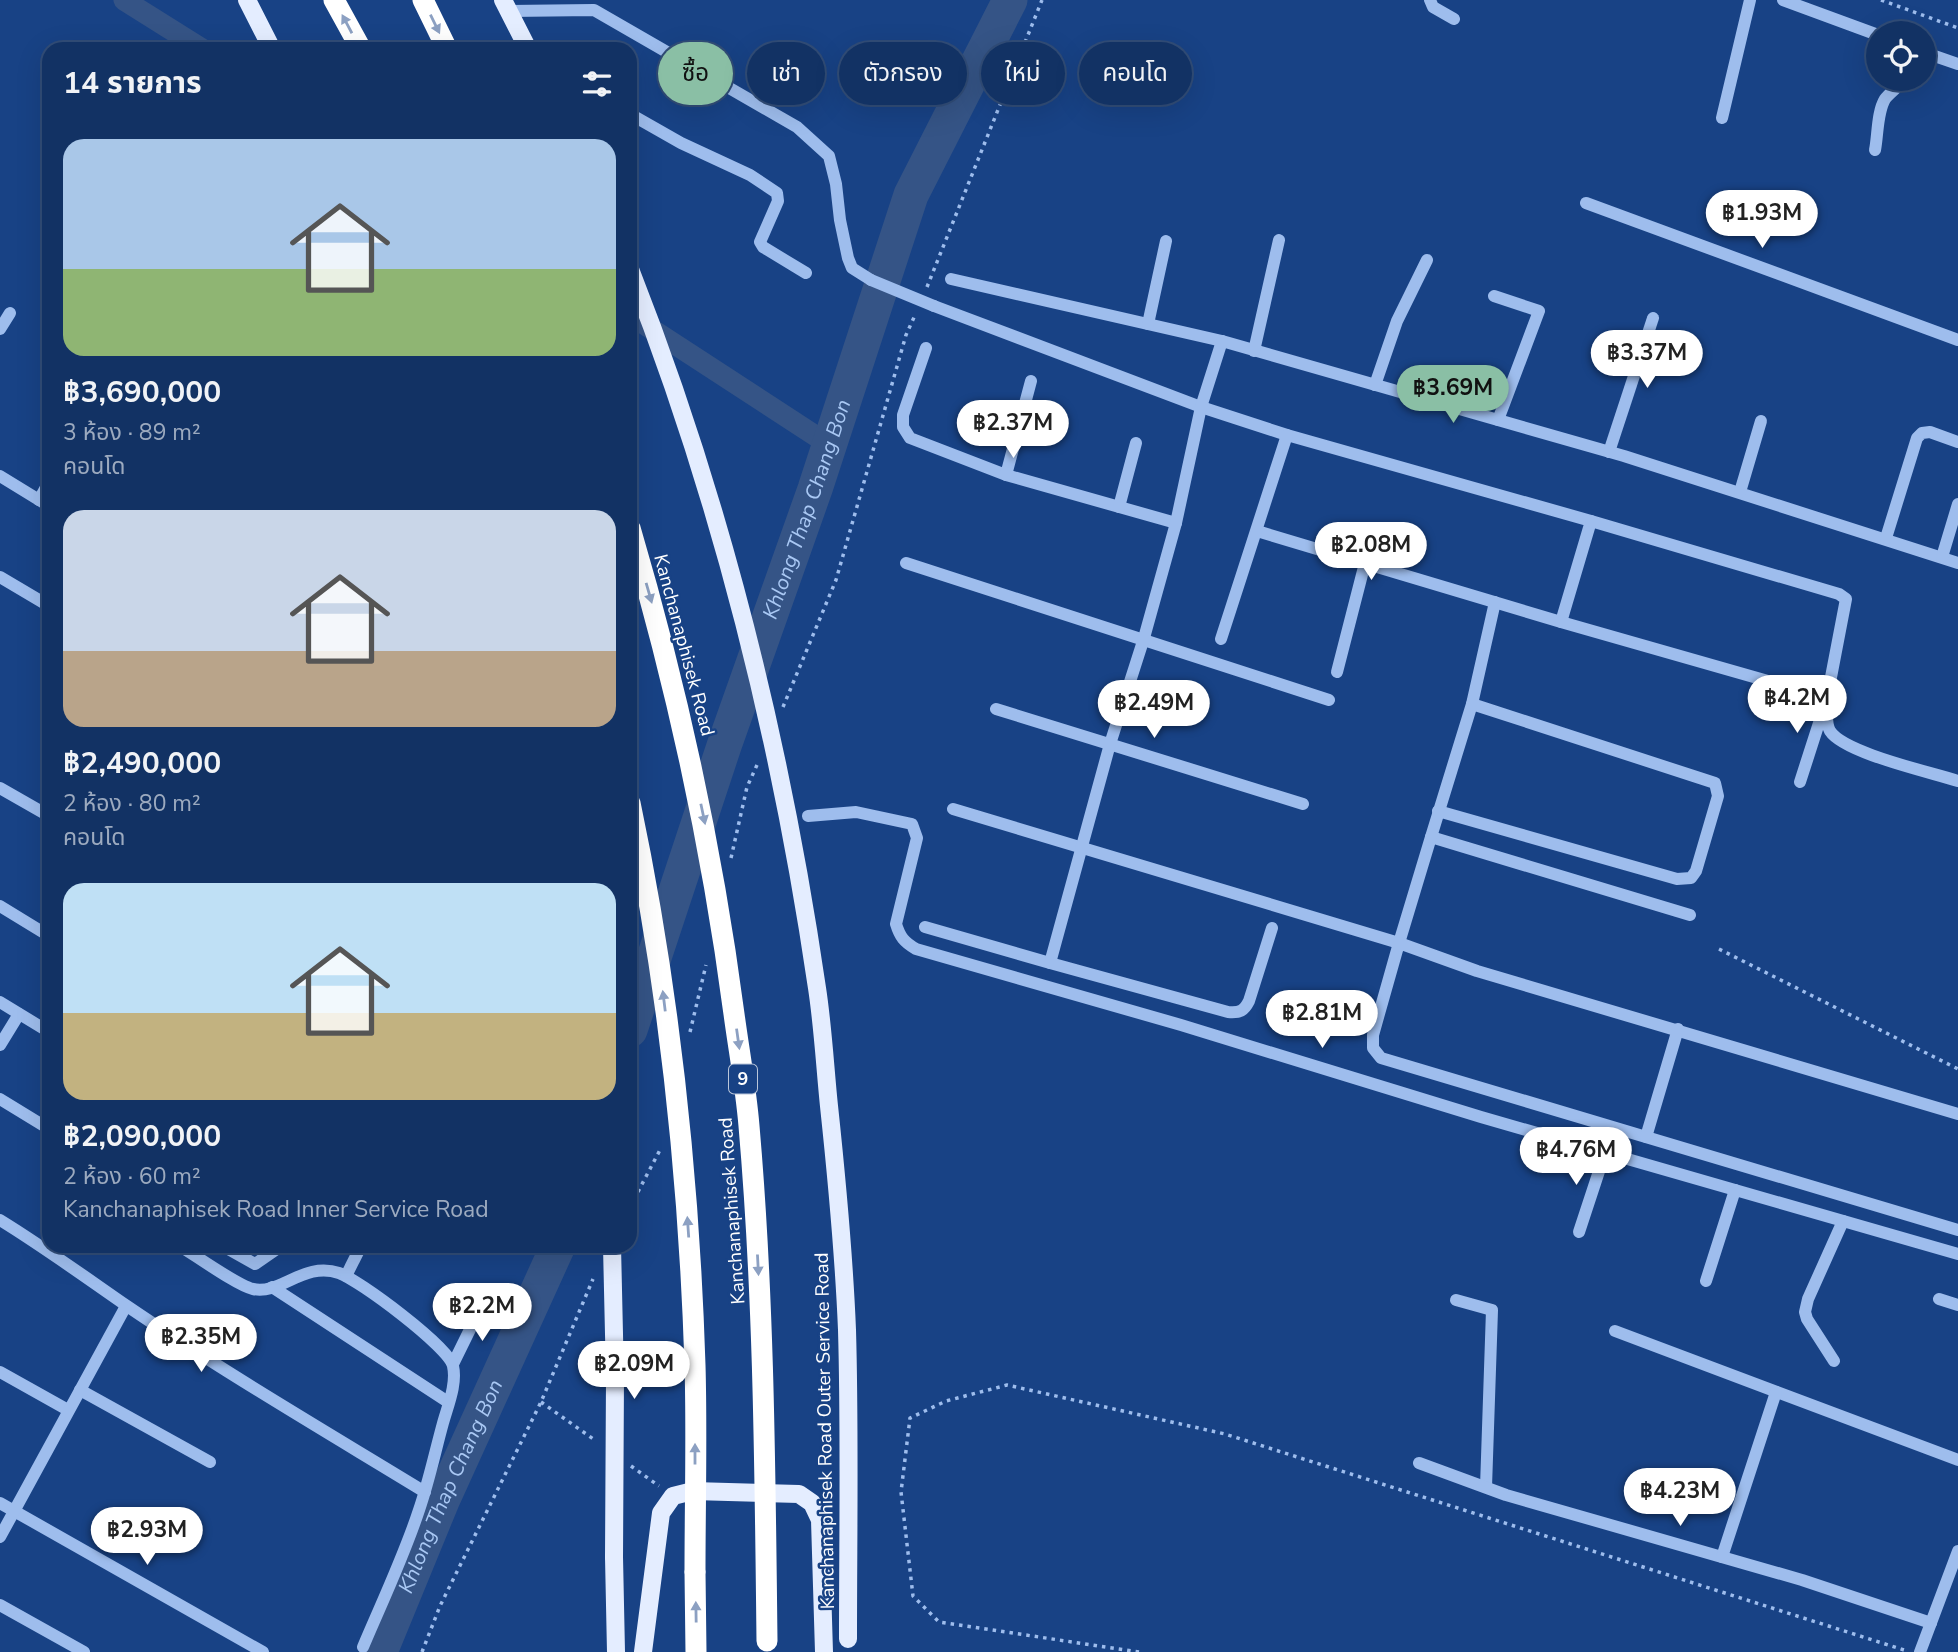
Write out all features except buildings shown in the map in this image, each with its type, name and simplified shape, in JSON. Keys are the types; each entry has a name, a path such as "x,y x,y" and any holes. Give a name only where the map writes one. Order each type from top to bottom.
{"highway":[{"path":"334,0 356,42"},
{"path":"423,0 444,42"},
{"name":"Kanchanaphisek Road","path":"637,552 664,646 707,834 723,928 749,1124 764,1362 767,1646"},
{"path":"637,840 656,940 681,1133 695,1367 696,1652"}],"main road":[{"path":"247,0 269,42"},
{"path":"506,5 524,42"},
{"name":"Kanchanaphisek Road Outer Service Road","path":"637,286 667,361 694,445 750,643 780,773 817,989 837,1178 847,1329 848,1646"},
{"path":"612,1253 616,1652"},
{"path":"643,1652 662,1513 673,1496 693,1491 799,1494 812,1503 820,1520 824,1652"}],"street":[{"path":"1430,0 1433,7 1454,19"},
{"path":"1722,118 1750,0"},
{"path":"1783,0 1866,31"},
{"path":"506,5 594,10 797,127 829,156 848,258 852,268 871,280 1201,407 1287,435 1591,521 1845,597 1847,603 1827,698 1800,782"},
{"path":"1936,56 1958,64"},
{"path":"1875,150 1882,105 1886,97 1895,91"},
{"path":"637,118 681,143 750,175 777,193 778,201 760,242 763,247 806,273"},
{"path":"1586,203 1958,340"},
{"path":"1254,351 1279,240"},
{"path":"1148,324 1166,241"},
{"path":"1376,385 1397,321 1427,260"},
{"path":"951,279 1222,341 1609,452 1958,563"},
{"path":"1494,296 1539,310 1498,420"},
{"path":"0,329 10,313"},
{"path":"1609,452 1653,318"},
{"path":"1050,963 1110,744 1144,638 1176,523 1201,407 1222,341"},
{"path":"926,348 903,415 905,433 910,438 1006,475 1176,523"},
{"path":"1006,475 1031,381"},
{"path":"1740,492 1761,421"},
{"path":"1886,538 1917,438 1922,433 1930,432 1958,442"},
{"path":"1221,639 1287,435"},
{"path":"1119,506 1136,443"},
{"path":"0,476 42,502"},
{"path":"1942,557 1958,504"},
{"path":"1561,622 1591,521"},
{"path":"1257,531 1827,698"},
{"path":"906,563 1329,700"},
{"path":"1337,672 1366,563"},
{"path":"0,577 42,602"},
{"path":"1495,602 1472,704 1399,943 1373,1035 1373,1048 1381,1058 1958,1230"},
{"path":"1827,698 1827,727 1835,737 1874,755 1958,781"},
{"path":"1438,811 1677,879 1691,878 1696,871 1718,796 1715,783 1472,704"},
{"path":"996,709 1303,804"},
{"path":"0,788 42,812"},
{"path":"953,810 1399,943 1476,971 1958,1114"},
{"path":"808,816 856,813 912,824 917,838 896,924 904,942 916,949 1605,1153 1958,1254"},
{"path":"1431,837 1690,915"},
{"path":"0,906 42,932"},
{"path":"925,927 1237,1013 1244,1010 1249,1001 1272,928"},
{"path":"0,1002 42,1028"},
{"path":"0,1045 19,1014"},
{"path":"1646,1137 1678,1029"},
{"path":"0,1099 42,1125"},
{"path":"1578,1232 1605,1153"},
{"path":"1706,1281 1735,1190"},
{"path":"0,1220 42,1247"},
{"path":"1834,1361 1805,1312 1808,1299 1843,1221"},
{"path":"52,1253 126,1306 253,1389 425,1492"},
{"path":"192,1253 253,1289 272,1287 310,1271 323,1270 346,1276 434,1341 453,1364"},
{"path":"235,1253 255,1264 271,1253"},
{"path":"346,1276 358,1253"},
{"path":"272,1287 448,1402"},
{"path":"1939,1299 1958,1305"},
{"path":"1456,1300 1492,1310 1486,1487"},
{"path":"0,1537 126,1306"},
{"path":"363,1647 425,1492 453,1387 453,1364 481,1307"},
{"path":"1615,1331 1958,1460"},
{"path":"0,1372 68,1410"},
{"path":"80,1390 210,1462"},
{"path":"1722,1557 1776,1392"},
{"path":"1419,1463 1486,1487 1802,1580 1931,1623"},
{"path":"0,1503 263,1652"},
{"path":"1920,1652 1958,1550"},
{"path":"0,1605 84,1652"}],"path":[{"path":"927,287 1042,0"},
{"path":"1881,0 1958,28"},
{"path":"780,713 836,580 906,335 917,311"},
{"path":"729,865 747,786 758,762"},
{"path":"1719,949 1958,1069"},
{"path":"689,1037 708,958"},
{"path":"637,1194 665,1142"},
{"path":"422,1652 440,1606 541,1402 595,1274"},
{"path":"1139,1652 939,1622 913,1596 901,1492 910,1418 946,1401 1007,1385 1225,1434 1909,1652"}],"waterway":[{"path":"124,0 191,42"},
{"name":"Khlong Thap Chang Bon","path":"637,1009 724,746 815,489 911,195 1010,0"},
{"path":"637,320 828,444"},
{"name":"Khlong Thap Chang Bon","path":"380,1652 442,1501 555,1253"}]}
